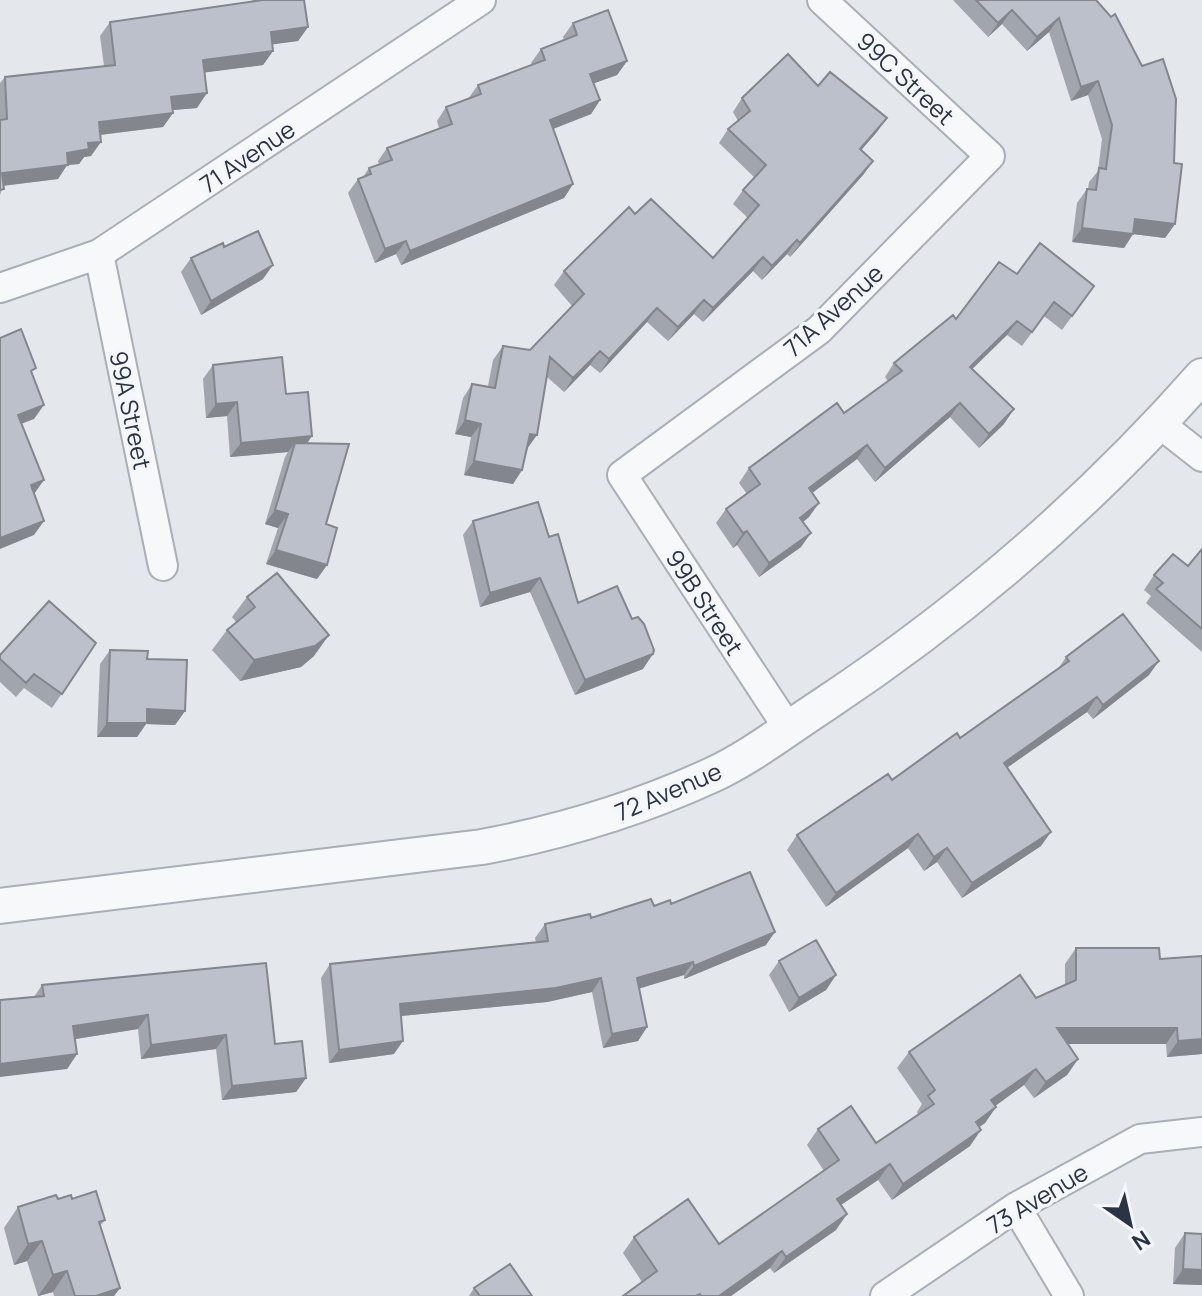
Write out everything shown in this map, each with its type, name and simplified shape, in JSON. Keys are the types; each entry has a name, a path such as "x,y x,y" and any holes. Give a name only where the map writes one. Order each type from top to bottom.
{"street":[{"name":"71 Avenue","path":"0,288 99,254 481,0"},
{"name":"99C Street","path":"822,0 990,156"},
{"name":"71A Avenue","path":"622,475 819,330 990,156"},
{"name":"99A Street","path":"99,254 163,566"},
{"name":"72 Avenue","path":"0,906 482,847 550,835 629,810 715,774 907,650 1012,566 1086,499 1202,376"},
{"path":"1160,424 1202,457"},
{"name":"99B Street","path":"622,475 788,728"},
{"name":"73 Avenue","path":"885,1296 1016,1207 1140,1139 1202,1132"},
{"path":"1016,1207 1069,1296"}],"building":[{"path":"263,0 304,0 308,27 271,32 273,51 203,60 207,93 171,97 173,113 99,122 101,142 88,143 89,149 67,153 68,165 2,173 4,189 0,190 0,120 7,119 5,77 115,65 110,22"},
{"path":"976,0 1096,0 1111,17 1115,14 1142,66 1163,59 1176,99 1174,163 1182,164 1175,224 1135,219 1133,234 1082,228 1087,189 1096,190 1099,168 1106,169 1112,125 1098,81 1081,87 1059,18 1037,37 1012,10 998,23"},
{"path":"608,10 627,61 590,74 600,100 550,120 573,184 410,251 406,241 385,249 358,179 371,174 369,168 392,160 387,148 452,124 446,107 481,94 478,85 545,60 541,49 577,35 573,23"},
{"path":"788,54 818,86 830,72 887,118 860,149 873,161 800,243 797,240 772,266 763,257 713,308 704,300 678,327 657,308 609,359 600,351 573,378 550,357 537,435 530,434 522,470 474,461 481,424 465,420 472,384 495,388 503,346 530,350 584,294 564,271 629,207 635,214 651,199 713,258 759,205 743,190 766,165 728,129 750,111 742,98"},
{"path":"258,231 273,265 211,301 191,258"},
{"path":"1040,243 1094,286 1072,316 1054,302 1032,332 1017,321 970,367 1014,409 989,434 960,403 885,468 867,445 809,488 819,503 800,518 811,533 769,563 747,531 743,533 726,509 760,484 749,468 837,403 844,413 902,371 894,363 953,315 956,319 999,262 1017,274"},
{"path":"21,329 36,368 31,371 44,405 18,415 44,480 31,485 44,521 0,538 0,338"},
{"path":"282,357 286,394 308,392 312,436 241,443 237,402 216,404 213,365"},
{"path":"295,443 349,444 326,524 337,528 327,565 276,550 288,514 275,510"},
{"path":"538,502 549,537 558,534 578,603 617,586 632,619 638,617 644,624 653,654 585,680 540,578 490,593 473,521"},
{"path":"1202,549 1202,629 1156,589 1163,583 1154,575 1173,554 1188,566"},
{"path":"277,573 329,635 315,646 254,660 227,630 255,607 247,597"},
{"path":"49,601 96,643 62,694 34,674 26,683 0,659 0,655"},
{"path":"1123,614 1159,661 1103,705 1097,697 1004,763 1051,832 972,883 947,848 934,857 918,834 836,893 797,835 888,774 892,780 957,733 960,738 1069,661 1066,657"},
{"path":"110,650 148,651 147,659 187,660 185,711 147,709 147,723 107,723"},
{"path":"750,872 775,932 694,966 693,962 637,978 647,1027 612,1034 601,978 556,988 400,1004 403,1041 339,1050 330,964 548,941 545,924 590,914 591,918 651,899 654,906 670,900 671,904"},
{"path":"816,940 836,975 799,998 779,961"},
{"path":"1076,948 1159,948 1160,959 1202,956 1202,1039 1178,1041 1177,1028 1057,1028 1078,1059 1046,1082 1036,1069 991,1100 996,1107 976,1122 981,1130 903,1184 890,1164 837,1199 847,1214 786,1257 782,1251 719,1296 623,1296 657,1271 634,1237 688,1199 719,1244 839,1160 818,1129 851,1106 876,1143 934,1104 928,1096 935,1090 909,1052 1020,975 1036,998 1076,980"},
{"path":"266,963 275,1044 302,1041 306,1078 232,1086 226,1035 151,1045 148,1015 73,1026 77,1054 0,1064 0,1000 44,996 42,985"},
{"path":"96,1191 105,1220 99,1222 120,1288 96,1296 75,1296 67,1271 53,1275 42,1241 28,1244 18,1207 56,1195 58,1199 71,1195 72,1199"},
{"path":"1185,1233 1202,1234 1202,1270 1183,1269"},
{"path":"510,1264 532,1296 480,1296 474,1288"}]}
